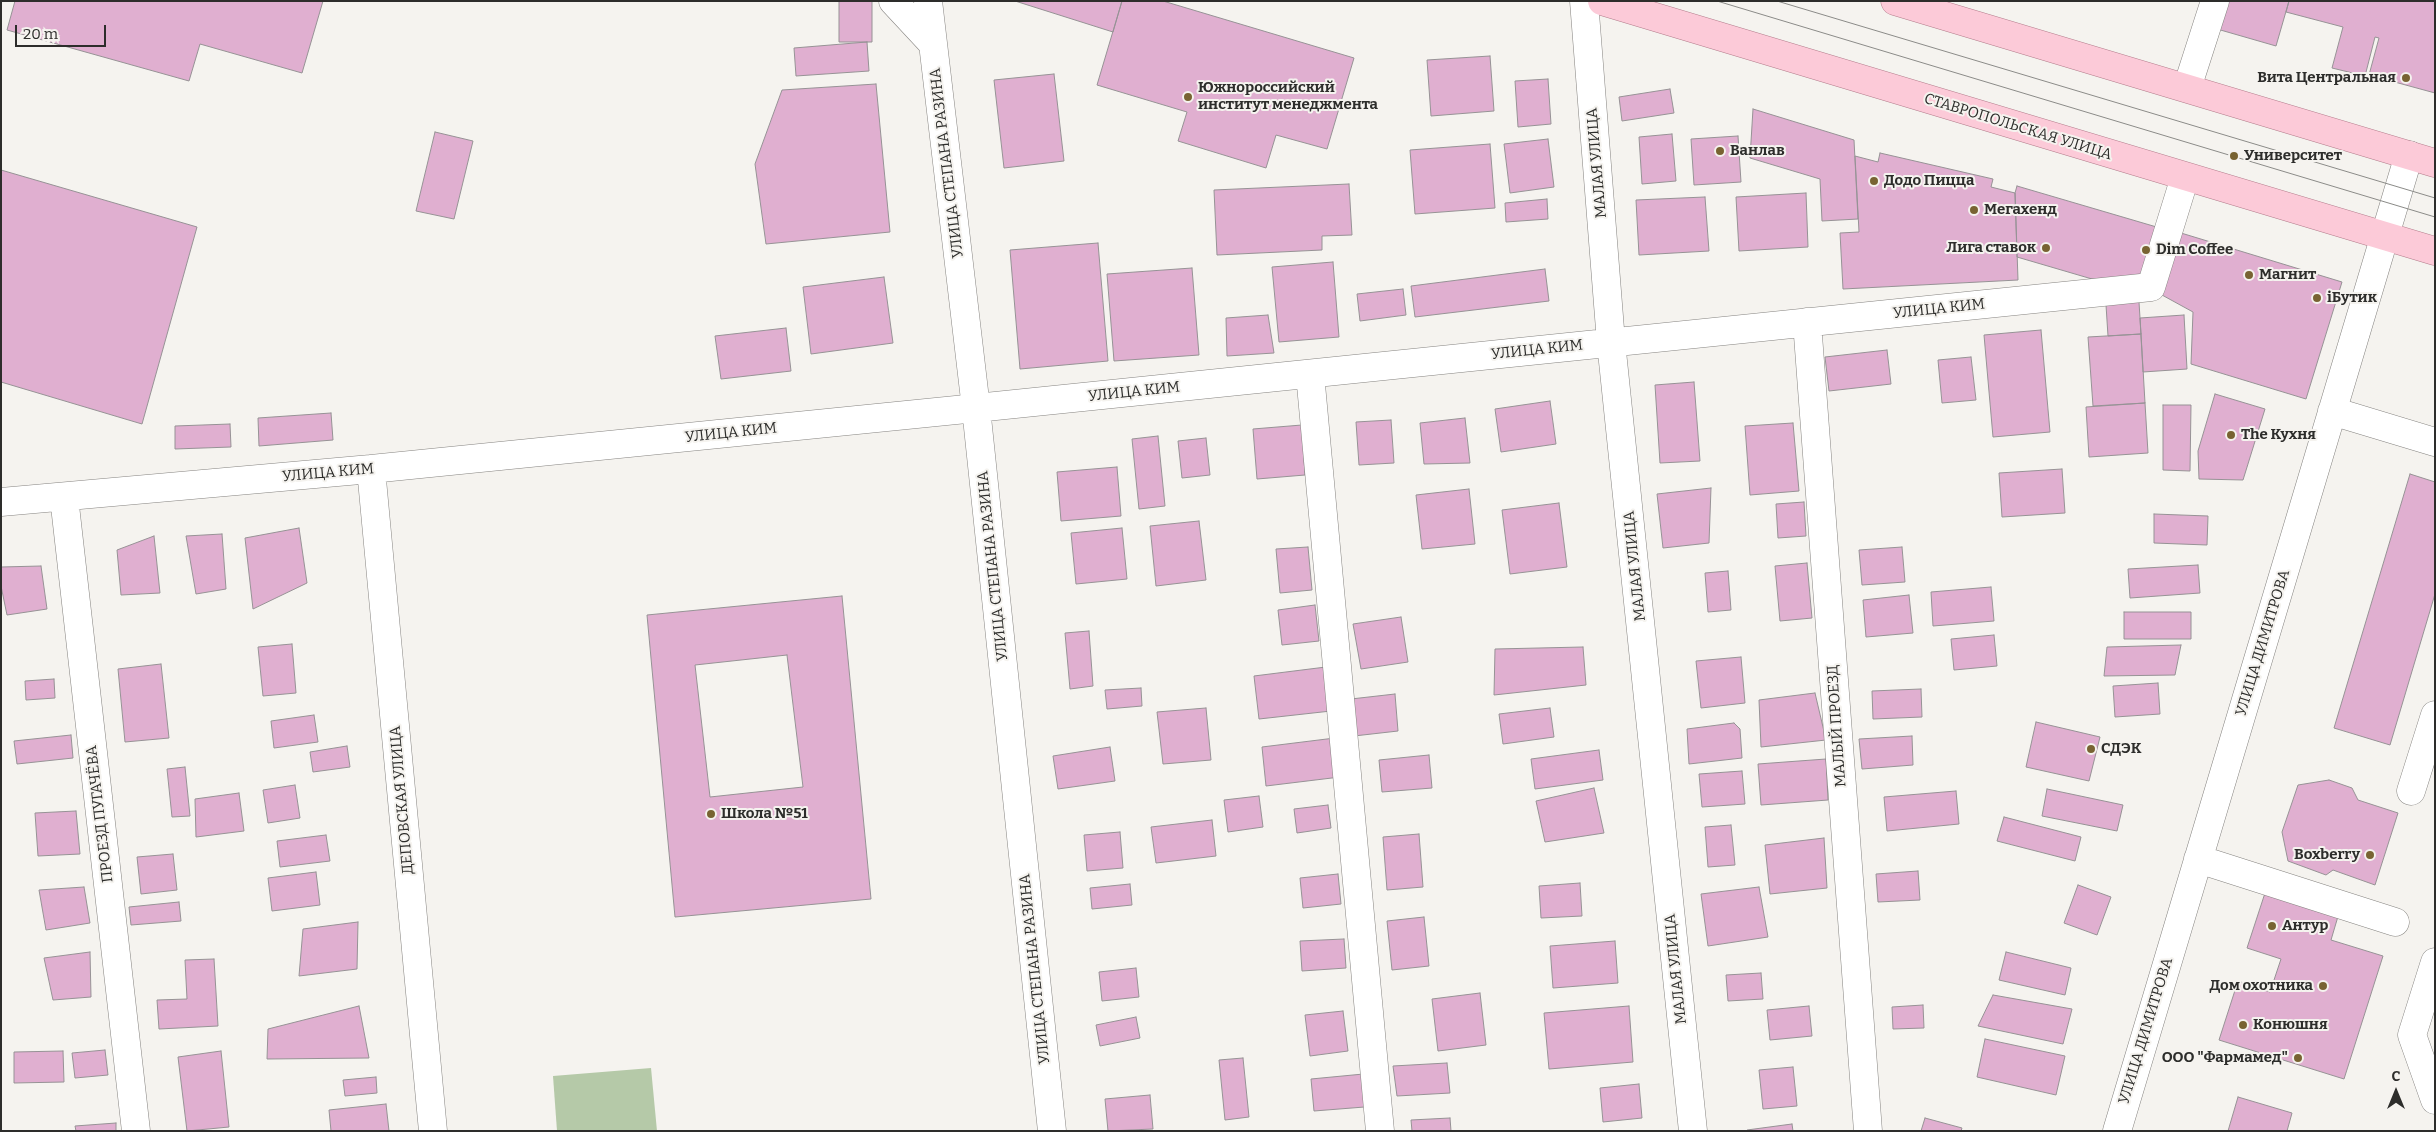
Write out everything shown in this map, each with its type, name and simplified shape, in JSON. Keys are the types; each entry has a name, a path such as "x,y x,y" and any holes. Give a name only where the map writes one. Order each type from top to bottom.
{"main road":[{"name":"СТАВРОПОЛЬСКАЯ УЛИЦА","path":"1602,1 2435,251"},
{"path":"1895,1 2422,159"}],"street":[{"path":"893,1 933,44"},
{"name":"УЛИЦА СТЕПАНА РАЗИНА","path":"928,1 976,408 1052,1131"},
{"name":"МАЛАЯ УЛИЦА","path":"1584,1 1611,342 1693,1131"},
{"path":"2188,88 2215,1"},
{"name":"УЛИЦА ДИМИТРОВА","path":"2117,1131 2384,237 2422,159"},
{"name":"УЛИЦА КИМ","path":"1,502 371,469 2151,287 2185,177"},
{"name":"МАЛЫЙ ПРОЕЗД","path":"1807,322 1868,1131"},
{"path":"1310,374 1380,1131"},
{"path":"2332,411 2435,442"},
{"name":"ДЕПОВСКАЯ УЛИЦА","path":"371,469 433,1131"},
{"name":"ПРОЕЗД ПУГАЧЁВА","path":"64,497 136,1131"},
{"path":"2411,791 2435,715"},
{"path":"2198,859 2395,922"},
{"path":"2435,962 2412,1035 2435,1100"}],"green space":[{"path":"651,1068 657,1131 557,1131 553,1076"}],"building":[{"path":"15,1 323,1 302,73 200,44 189,81 7,30"},
{"path":"839,1 872,1 872,42 839,42"},
{"path":"1015,1 1122,1 1113,32"},
{"path":"1122,1 1163,1 1354,58 1327,149 1276,135 1266,168 1178,141 1187,112 1097,85"},
{"path":"2225,1 2289,1 2276,46 2217,29"},
{"path":"2289,1 2435,1 2435,93 2369,75 2379,38 2375,37 2365,76 2332,68 2343,27 2286,12"},
{"path":"867,42 869,71 796,76 794,48"},
{"path":"1490,56 1494,111 1431,116 1427,60"},
{"path":"1054,74 1064,161 1004,168 994,80"},
{"path":"1548,79 1551,124 1518,127 1515,81"},
{"path":"876,84 890,232 766,244 755,164 782,90"},
{"path":"1670,89 1674,113 1622,121 1619,97"},
{"path":"1753,109 1854,140 1858,219 1822,221 1820,179 1750,158"},
{"path":"435,132 473,141 454,219 416,211"},
{"path":"1672,134 1676,181 1642,184 1639,137"},
{"path":"1738,136 1741,182 1694,185 1691,139"},
{"path":"1548,139 1554,187 1510,193 1504,144"},
{"path":"1490,144 1495,208 1415,214 1410,150"},
{"path":"1880,153 1993,179 1991,187 2015,193 2018,280 1843,289 1840,233 1859,232 1855,156 1878,162"},
{"path":"1,170 197,227 142,424 1,382"},
{"path":"1349,184 1352,235 1322,236 1322,250 1217,255 1214,190"},
{"path":"2017,186 2160,228 2145,278 2092,279 2017,257 2015,193"},
{"path":"1806,193 1808,247 1739,251 1736,197"},
{"path":"1705,197 1709,251 1639,255 1636,200"},
{"path":"1547,199 1548,219 1506,222 1505,203"},
{"path":"2181,233 2342,282 2306,399 2191,364 2193,312 2162,295"},
{"path":"1098,243 1108,361 1020,369 1010,250"},
{"path":"1333,262 1339,337 1279,342 1272,267"},
{"path":"1192,268 1199,355 1114,361 1107,274"},
{"path":"1545,269 1549,301 1415,317 1411,286"},
{"path":"884,277 893,343 811,354 803,287"},
{"path":"1403,289 1406,315 1360,321 1357,294"},
{"path":"2139,302 2141,334 2108,336 2106,305"},
{"path":"1268,315 1274,353 1227,356 1226,318"},
{"path":"2184,315 2187,369 2143,372 2140,318"},
{"path":"786,328 791,371 721,379 715,336"},
{"path":"2041,330 2050,432 1993,437 1984,335"},
{"path":"2141,334 2145,403 2093,406 2088,337"},
{"path":"1887,350 1891,384 1829,391 1825,357"},
{"path":"1971,357 1976,400 1942,403 1938,360"},
{"path":"1694,382 1700,461 1660,463 1655,385"},
{"path":"2215,394 2265,409 2243,480 2199,479 2198,451"},
{"path":"1550,401 1556,444 1501,452 1495,409"},
{"path":"2145,403 2148,453 2089,457 2086,407"},
{"path":"2163,405 2191,405 2190,471 2163,470"},
{"path":"331,413 333,440 259,446 258,418"},
{"path":"1465,418 1470,463 1424,464 1420,423"},
{"path":"1391,420 1394,463 1359,465 1356,422"},
{"path":"1793,423 1799,491 1750,495 1745,426"},
{"path":"230,424 231,447 175,449 175,426"},
{"path":"1302,425 1305,475 1257,479 1253,429"},
{"path":"1158,436 1165,506 1139,509 1132,439"},
{"path":"1206,438 1210,475 1182,478 1178,441"},
{"path":"1117,467 1121,516 1061,521 1057,472"},
{"path":"2062,469 2065,513 2002,517 1999,473"},
{"path":"2410,474 2435,482 2435,594 2390,745 2334,728"},
{"path":"1711,488 1709,543 1663,548 1657,494"},
{"path":"1469,489 1475,544 1422,549 1416,495"},
{"path":"1804,502 1806,536 1778,538 1776,504"},
{"path":"1559,503 1567,567 1510,574 1502,510"},
{"path":"2154,514 2208,516 2207,545 2154,543"},
{"path":"1199,521 1206,580 1156,586 1150,526"},
{"path":"299,528 307,583 253,609 245,538"},
{"path":"1122,528 1127,579 1076,584 1071,533"},
{"path":"222,534 226,589 196,594 186,536"},
{"path":"154,536 160,593 121,595 117,550"},
{"path":"1308,547 1312,590 1280,593 1276,549"},
{"path":"1902,547 1905,582 1862,585 1859,550"},
{"path":"1807,563 1812,618 1780,621 1775,566"},
{"path":"2198,565 2200,593 2130,598 2128,569"},
{"path":"41,566 47,609 7,615 1,586 1,567"},
{"path":"1728,571 1731,610 1708,612 1705,573"},
{"path":"1991,587 1994,621 1933,626 1931,592"},
{"path":"1909,595 1913,633 1866,637 1863,600"},
{"path":"842,596 871,899 675,917 647,615","holes":["787,655 803,787 710,797 695,665"]},
{"path":"1315,605 1319,641 1282,645 1278,610"},
{"path":"2124,612 2191,612 2191,639 2124,639"},
{"path":"1401,617 1408,662 1361,669 1353,624"},
{"path":"1089,631 1093,686 1070,689 1065,633"},
{"path":"1994,635 1997,666 1954,670 1951,639"},
{"path":"292,644 296,693 263,696 258,647"},
{"path":"2181,645 2175,675 2104,676 2107,647"},
{"path":"1583,647 1586,685 1494,695 1495,649"},
{"path":"1741,657 1745,703 1701,708 1696,661"},
{"path":"161,664 169,738 125,742 118,669"},
{"path":"1326,667 1331,711 1259,719 1254,676"},
{"path":"54,679 55,698 26,700 25,681"},
{"path":"2158,683 2160,714 2115,717 2113,686"},
{"path":"1141,688 1142,706 1107,709 1105,690"},
{"path":"1921,689 1922,717 1873,719 1872,691"},
{"path":"1815,693 1826,740 1761,747 1759,700"},
{"path":"1395,694 1398,731 1354,736 1351,699"},
{"path":"1206,708 1211,760 1163,764 1157,712"},
{"path":"1550,708 1554,737 1503,744 1499,714"},
{"path":"314,715 318,742 274,748 271,721"},
{"path":"2036,722 2100,737 2089,781 2026,767"},
{"path":"1734,723 1740,729 1742,758 1689,764 1687,729"},
{"path":"71,735 73,758 17,764 14,741"},
{"path":"1912,736 1913,765 1862,769 1859,739"},
{"path":"1335,738 1340,777 1266,786 1262,747"},
{"path":"347,746 350,767 313,772 310,752"},
{"path":"1110,747 1115,781 1058,789 1053,756"},
{"path":"1599,750 1603,780 1535,789 1531,759"},
{"path":"1429,755 1432,788 1382,792 1379,760"},
{"path":"1826,759 1828,800 1761,805 1758,764"},
{"path":"185,767 190,816 172,817 167,769"},
{"path":"1742,771 1745,804 1702,807 1699,774"},
{"path":"2329,780 2352,788 2358,800 2398,813 2375,885 2333,870 2326,875 2288,861 2282,832 2298,785"},
{"path":"295,785 300,818 268,823 263,790"},
{"path":"1594,788 1604,833 1545,842 1536,801"},
{"path":"2047,789 2123,805 2117,831 2042,816"},
{"path":"1956,791 1959,824 1887,831 1884,797"},
{"path":"239,793 244,831 196,837 195,799"},
{"path":"1259,796 1263,827 1228,832 1224,800"},
{"path":"1328,805 1331,828 1297,833 1294,809"},
{"path":"76,811 80,854 38,856 35,813"},
{"path":"2004,817 2081,837 2075,861 1997,841"},
{"path":"1212,820 1216,856 1156,863 1151,827"},
{"path":"1731,825 1735,865 1708,867 1705,827"},
{"path":"1120,832 1123,868 1087,871 1084,835"},
{"path":"1419,834 1423,887 1387,890 1383,837"},
{"path":"326,835 330,861 280,867 277,841"},
{"path":"1824,838 1827,888 1770,894 1765,845"},
{"path":"173,854 177,890 141,894 137,857"},
{"path":"1918,871 1920,900 1878,902 1876,874"},
{"path":"316,872 320,905 272,911 268,878"},
{"path":"1338,874 1341,904 1303,908 1300,878"},
{"path":"1580,883 1582,916 1541,918 1539,886"},
{"path":"1130,884 1132,905 1092,909 1090,888"},
{"path":"2078,885 2111,897 2097,935 2064,923"},
{"path":"84,887 90,923 46,930 39,890"},
{"path":"1759,887 1768,937 1708,946 1701,894"},
{"name":"Дом охотника","path":"2266,890 2339,913 2331,940 2383,956 2344,1079 2219,1040 2238,981 2270,992 2281,959 2247,948"},
{"path":"179,902 181,921 131,925 129,907"},
{"path":"1424,917 1429,966 1392,970 1387,921"},
{"path":"358,922 357,969 299,976 303,929"},
{"path":"1344,939 1346,968 1302,971 1300,941"},
{"path":"1615,941 1618,983 1553,988 1550,946"},
{"path":"90,952 91,997 53,1000 44,958"},
{"path":"2006,952 2071,968 2065,995 1999,980"},
{"path":"214,959 218,1026 159,1029 157,1000 187,999 185,960"},
{"path":"1136,968 1139,997 1102,1001 1099,972"},
{"path":"1761,973 1763,999 1728,1001 1726,975"},
{"path":"1480,993 1486,1045 1438,1051 1432,999"},
{"path":"1993,995 2072,1009 2063,1044 1978,1026"},
{"path":"1923,1005 1924,1028 1893,1029 1892,1007"},
{"path":"359,1006 369,1058 267,1059 268,1029"},
{"path":"1629,1006 1633,1062 1549,1069 1544,1013"},
{"path":"1809,1006 1812,1036 1770,1040 1767,1010"},
{"path":"1343,1011 1348,1051 1310,1056 1305,1015"},
{"path":"1136,1017 1140,1038 1100,1046 1096,1025"},
{"path":"1985,1039 2065,1056 2056,1095 1977,1077"},
{"path":"105,1050 108,1075 75,1078 72,1053"},
{"path":"63,1051 64,1082 14,1083 14,1052"},
{"path":"221,1051 229,1127 187,1131 178,1057"},
{"path":"1243,1058 1249,1117 1225,1120 1219,1060"},
{"path":"1447,1063 1450,1093 1397,1096 1393,1066"},
{"path":"1793,1067 1797,1106 1763,1109 1759,1070"},
{"path":"1374,1073 1377,1106 1314,1111 1311,1079"},
{"path":"376,1077 377,1093 345,1096 343,1080"},
{"path":"1639,1084 1642,1118 1603,1122 1600,1088"},
{"path":"1150,1095 1153,1129 1108,1131 1105,1099"},
{"path":"2238,1097 2292,1113 2287,1131 2228,1131"},
{"path":"386,1104 389,1131 331,1131 329,1110"},
{"path":"1450,1118 1451,1131 1412,1131 1411,1120"},
{"path":"1925,1118 1962,1128 1961,1131 1921,1131"},
{"path":"116,1123 116,1131 76,1131 75,1126"},
{"path":"1792,1124 1793,1131 1747,1131 1747,1130"}],"tram line":[{"path":"1717,1 2435,217"},
{"path":"1777,1 2435,198"}],"place":[{"name":"Вита Центральная","path":"2406,78"},
{"name":"Южнороссийский институт менеджмента","path":"1188,97"},
{"name":"Ванлав","path":"1720,151"},
{"name":"Университет","path":"2234,156"},
{"name":"Додо Пицца","path":"1874,181"},
{"name":"Мегахенд","path":"1974,210"},
{"name":"Лига ставок","path":"2046,248"},
{"name":"Dim Coffee","path":"2146,250"},
{"name":"Магнит","path":"2249,275"},
{"name":"iБутик","path":"2317,298"},
{"name":"The Кухня","path":"2231,435"},
{"name":"СДЭК","path":"2091,749"},
{"name":"Школа №51","path":"711,814"},
{"name":"Boxberry","path":"2370,855"},
{"name":"Антур","path":"2272,926"},
{"name":"Дом охотника","path":"2323,986"},
{"name":"Конюшня","path":"2243,1025"},
{"name":"ООО \"Фармамед\"","path":"2298,1058"}]}
